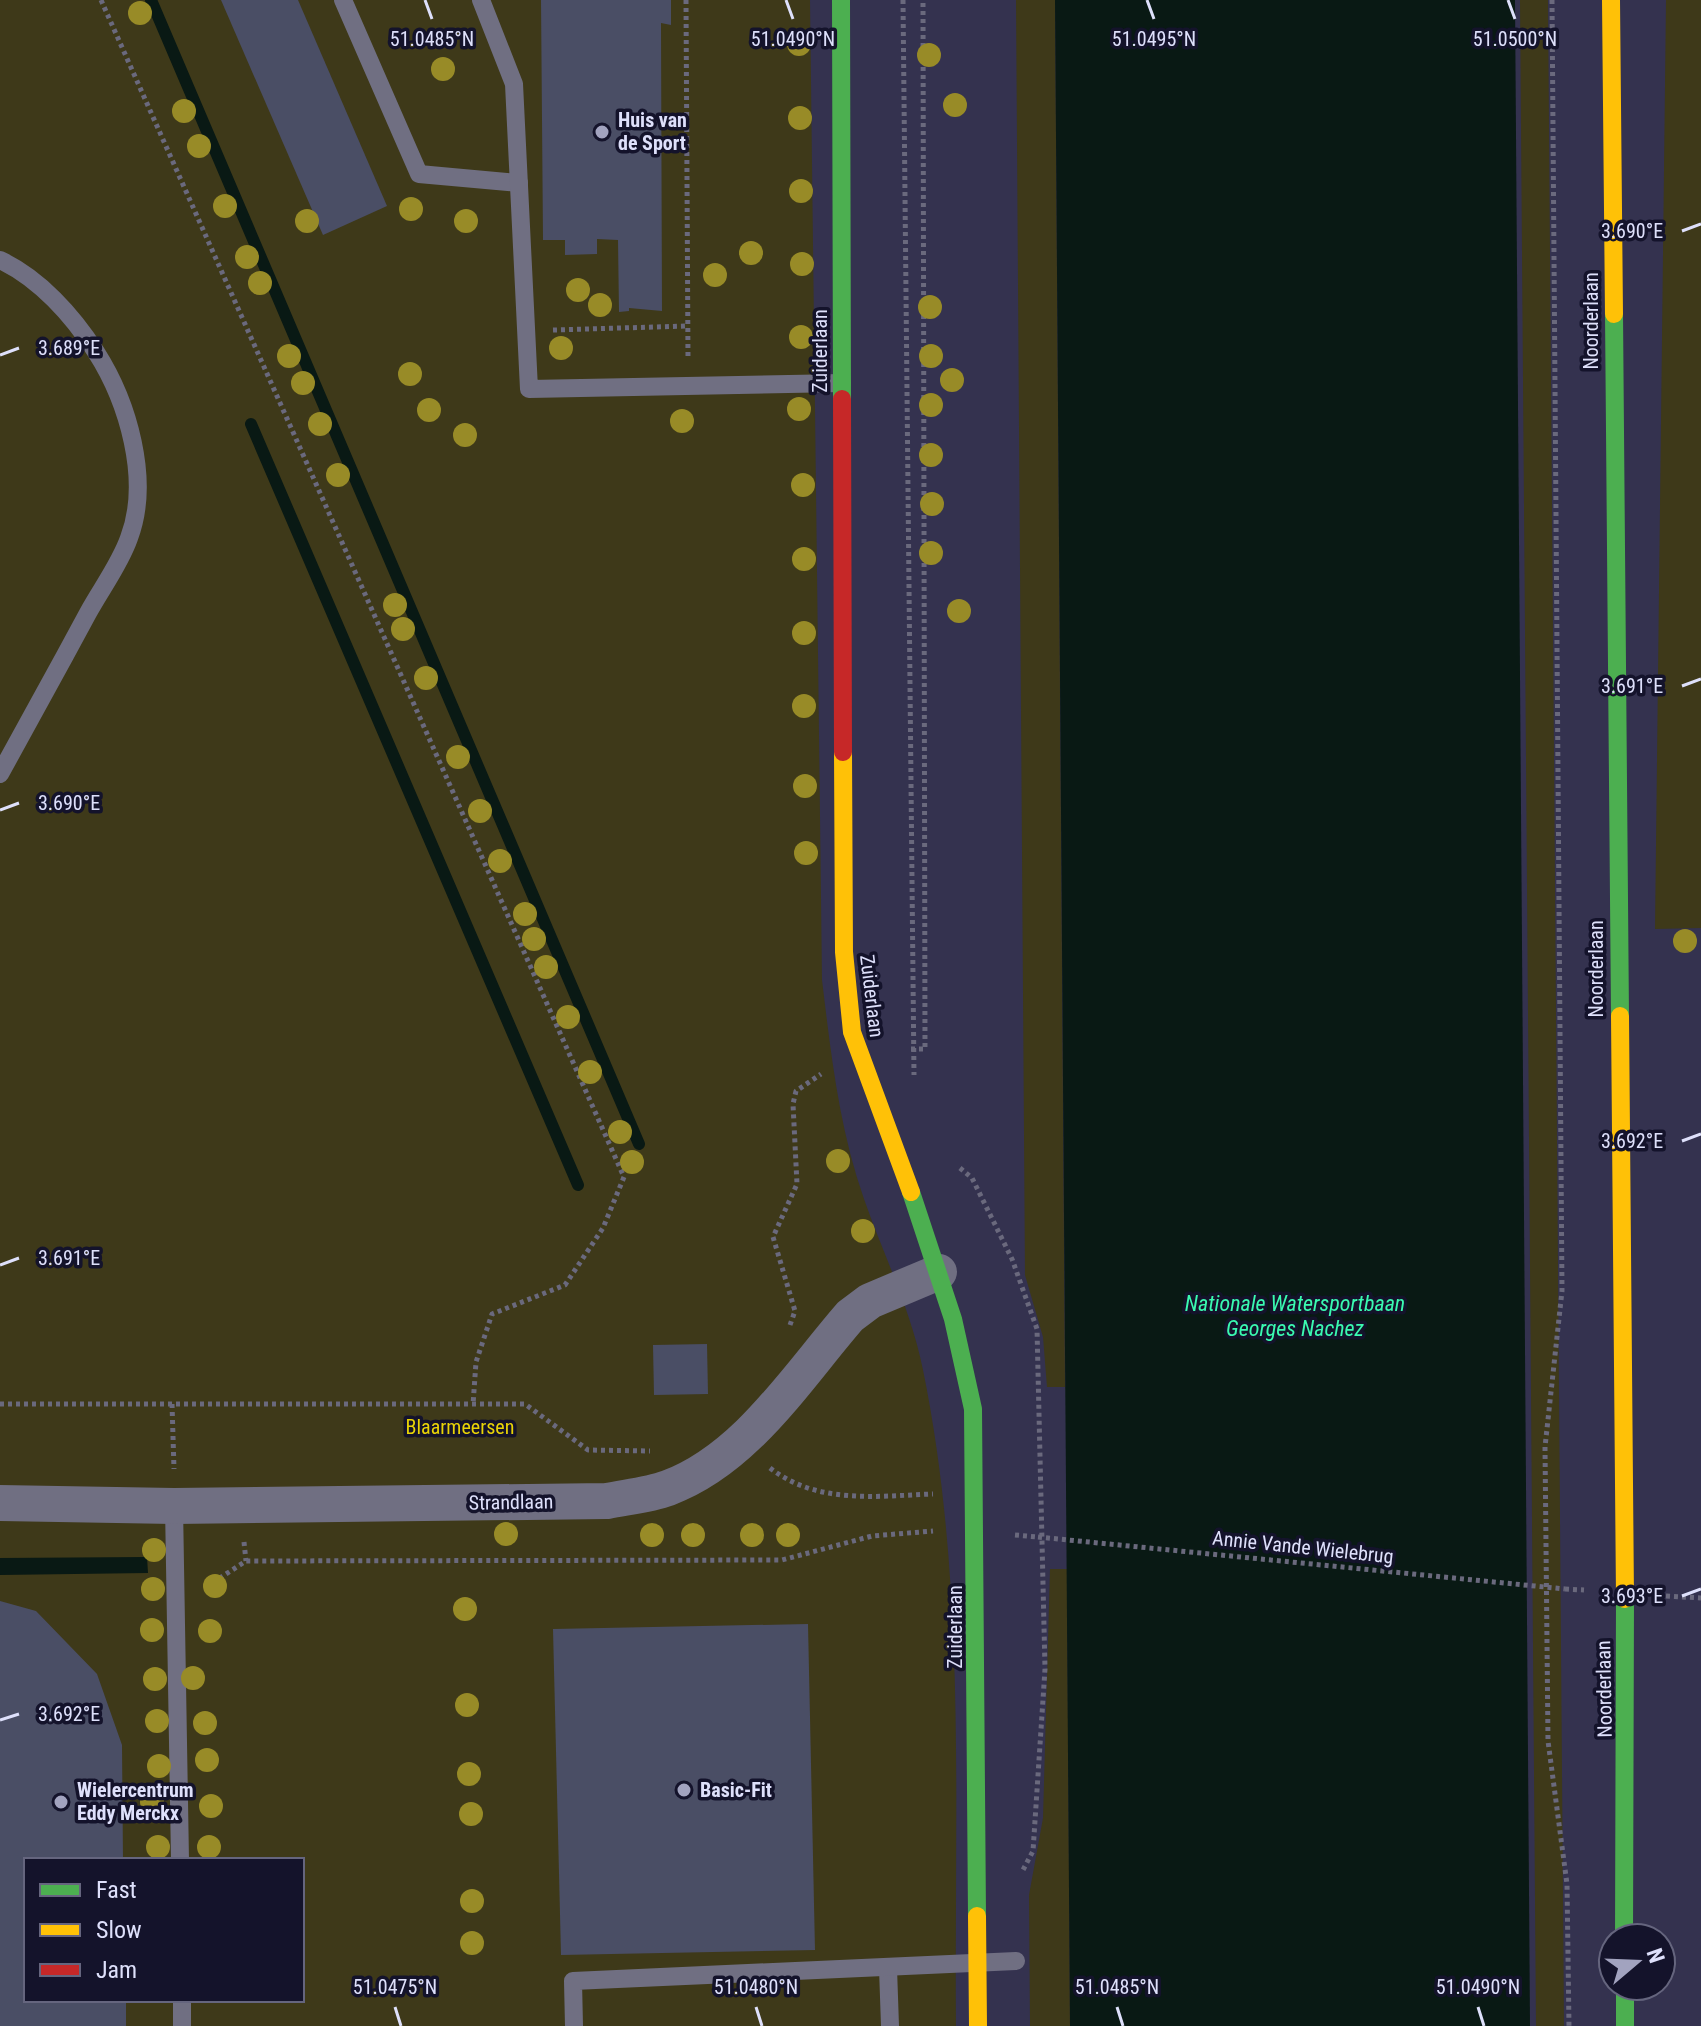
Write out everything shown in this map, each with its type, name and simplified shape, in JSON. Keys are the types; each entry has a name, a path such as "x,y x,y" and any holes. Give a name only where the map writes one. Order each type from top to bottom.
{"street":[{"name":"Zuiderlaan","path":"841,0 844,952 852,1032 939,1272 962,1344 973,1409 978,2026"},
{"name":"Noorderlaan","path":"1611,0 1626,1703 1624,1922"},
{"name":"Strandlaan","path":"0,1503 174,1506 607,1501 666,1488 710,1467 742,1440 850,1316 870,1301 939,1272"},
{"path":"1625,2002 1625,2026"}],"lane":[{"path":"343,0 419,174 519,183"},
{"path":"481,0 514,84 529,389 842,383"},
{"path":"0,260 54,299 82,329 105,365 122,399 137,490 130,538 0,774"},
{"path":"174,1506 180,1858"},
{"path":"574,2026 573,1981 1016,1961"},
{"path":"888,1968 890,2026"},
{"path":"182,2002 182,2026"}],"path":[{"path":"101,0 624,1177 603,1228 565,1285 492,1314 476,1362 473,1405"},
{"path":"686,0 688,386"},
{"path":"903,0 909,859"},
{"path":"923,0 925,1049"},
{"path":"1552,0 1562,1291 1545,1447 1547,1695 1548,1741 1567,1884 1569,2026"},
{"path":"526,331 688,326"},
{"path":"960,1168 972,1178 1012,1259 1028,1298 1039,1355 1045,1669 1033,1851 1023,1870"},
{"path":"0,1404 525,1404 588,1450 659,1451"},
{"path":"172,1404 174,1506"},
{"path":"177,1605 246,1561 782,1560 872,1536 976,1531"},
{"name":"Annie Vande Wielebrug","path":"1038,1537 1565,1589"},
{"path":"1693,1598 1701,1598"}],"green space":[{"name":"Blaarmeersen","path":"0,0 810,0 822,980 837,1091 848,1145 864,1199 912,1326 937,1451 952,1615 955,1697 956,2026 0,2026"},
{"path":"1016,0 1055,0 1065,1387 1047,1387 1043,1337 1025,1275"},
{"path":"1520,0 1548,0 1564,2026 1536,2026"},
{"path":"1666,0 1701,0 1701,928 1655,929"},
{"path":"1050,1569 1067,1569 1070,2026 1030,2026 1029,1895 1043,1818"}],"water":[{"name":"Nationale Watersportbaan Georges Nachez","path":"1055,0 1515,0 1530,2026 1070,2026"},
{"path":"147,1557 148,1573 0,1575 0,1558"}],"building":[{"path":"221,0 298,0 387,206 323,235"},
{"name":"Huis van de Sport","path":"541,0 671,0 671,25 661,23 662,311 629,308 629,311 619,312 618,240 597,239 597,254 565,255 565,240 543,240"},
{"path":"707,1344 708,1394 654,1395 653,1345"},
{"name":"Wielercentrum Eddy Merckx","path":"0,1601 36,1611 97,1674 122,1745 123,1858 24,1858 24,2002 126,2002 126,2026 0,2026"},
{"name":"Basic-Fit","path":"808,1624 815,1950 561,1955 553,1629"}],"waterway":[{"path":"151,0 639,1144"},
{"path":"251,424 578,1185"}],"traffic: fast":[{"path":"841,0 842,399"},
{"path":"1614,314 1620,1016"},
{"path":"911,1192 953,1319 973,1409 977,1916"},
{"path":"1624,1922 1625,1599"},
{"path":"1625,2002 1625,2026"}],"traffic: slow":[{"path":"1611,0 1614,314"},
{"path":"843,752 844,952 852,1032 911,1192"},
{"path":"1620,1016 1625,1599"},
{"path":"977,1916 978,2026"}],"traffic: jam":[{"path":"842,399 843,752"}],"place":[{"name":"Huis van de Sport","path":"602,132"},
{"name":"Basic-Fit","path":"684,1790"},
{"name":"Wielercentrum Eddy Merckx","path":"61,1802"}]}
